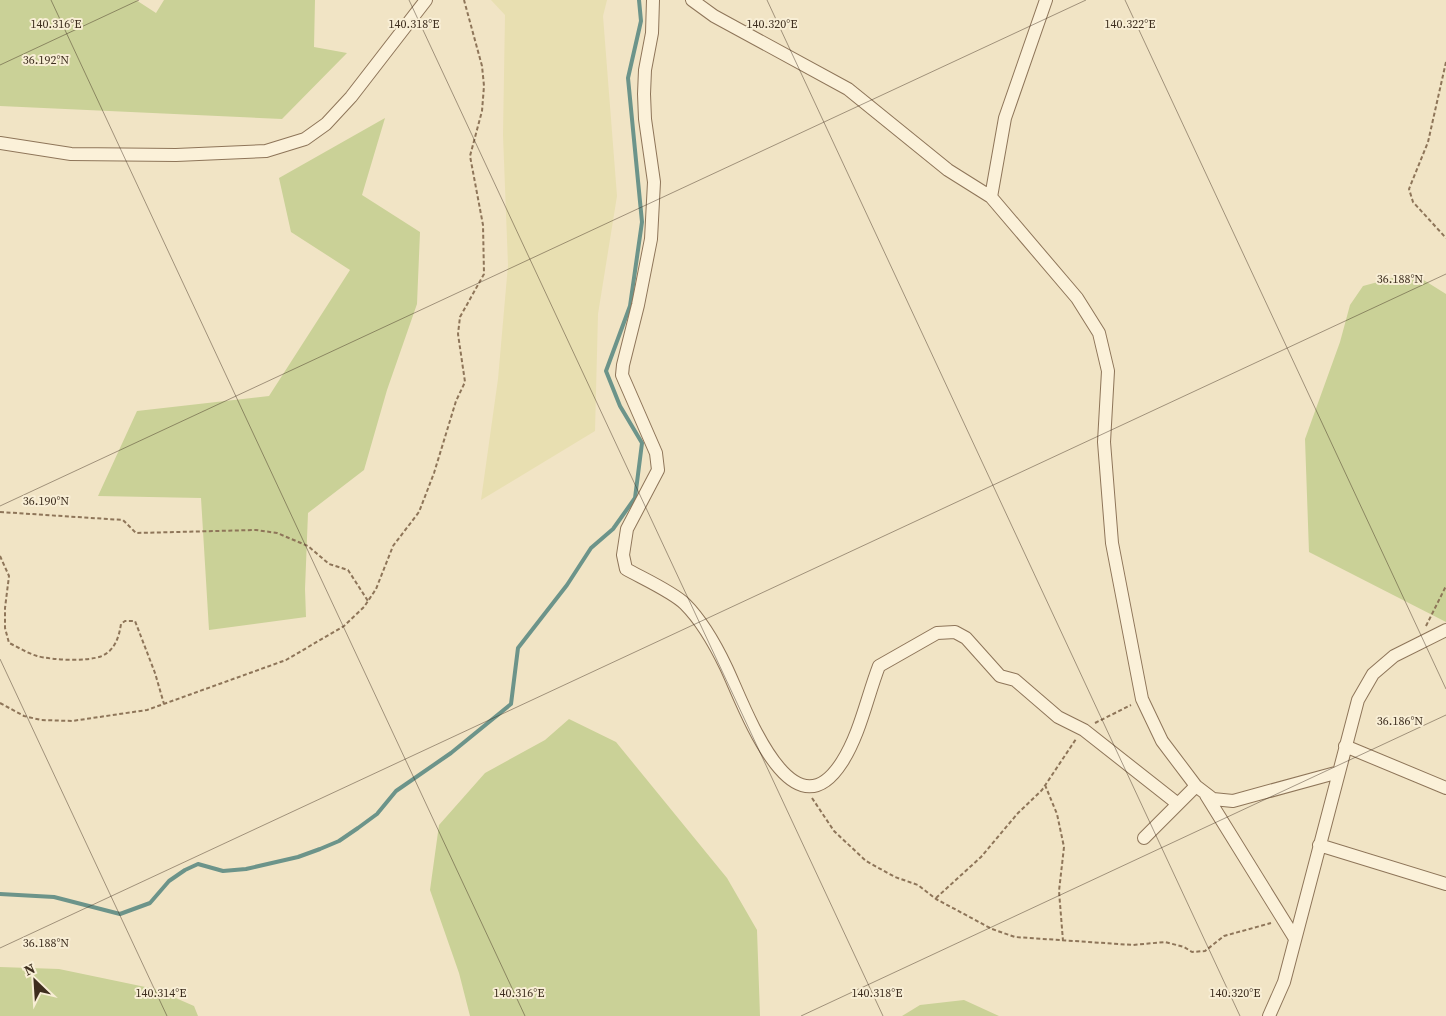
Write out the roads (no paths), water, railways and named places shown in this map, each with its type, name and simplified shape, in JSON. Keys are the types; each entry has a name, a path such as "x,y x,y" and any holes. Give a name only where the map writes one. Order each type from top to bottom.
{"street":[{"path":"0,144 71,154 176,155 266,151 305,139 326,124 351,97 426,0"},
{"path":"653,0 652,33 645,70 644,94 645,119 654,182 652,239 622,375 656,453 658,470 628,529 623,554 626,569 684,603 696,618 726,666 758,738 776,765 804,786 813,786 826,781 842,762 849,749 879,666 937,633 955,632 966,638 1000,676 1015,680 1058,717 1084,730 1178,804"},
{"path":"692,0 714,16 848,89 948,170 991,197 1077,298 1099,333 1108,370 1104,442 1112,543 1142,699 1162,741 1201,790 1294,937"},
{"path":"991,197 1005,118 1046,0"},
{"path":"1269,1016 1284,982 1294,937 1358,700 1373,674 1394,656 1446,630"},
{"path":"1345,746 1446,788"},
{"path":"1201,790 1214,799 1233,801 1338,772"},
{"path":"1144,838 1178,804 1201,790"},
{"path":"1319,845 1446,884"}],"waterway":[{"path":"0,894 54,897 120,914 150,903 169,881 198,864 223,871 246,869 298,857 320,849 339,841 377,814 396,791 451,753 511,704 518,648 567,585 591,548 613,529 635,498 642,443 620,406 606,371 630,306 642,222 628,78 641,21 639,0"}]}
